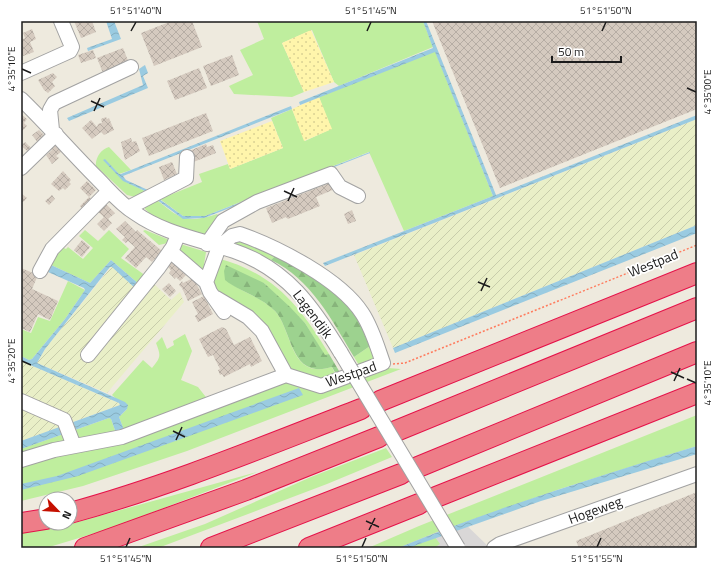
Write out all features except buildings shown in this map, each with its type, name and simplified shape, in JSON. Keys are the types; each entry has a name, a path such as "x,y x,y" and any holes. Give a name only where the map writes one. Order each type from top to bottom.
{"highway":[{"path":"380,402 697,273"},
{"path":"85,548 246,490 388,434 697,308"},
{"path":"211,548 410,470 697,352"},
{"path":"309,548 697,392"},
{"path":"78,511 122,498 226,461 361,409"},
{"path":"21,523 38,520"}],"street":[{"path":"21,73 70,51 72,47 61,21"},
{"path":"24,102 40,106 57,101 131,66"},
{"path":"21,168 54,132 50,110 57,101"},
{"name":"Lagendijk","path":"24,102 109,191 128,208 162,229 245,255 267,266 303,296 318,316 341,353 458,548"},
{"path":"128,208 186,178 187,157"},
{"path":"206,282 213,245 223,221 257,202 331,174 340,187 358,196"},
{"path":"40,272 52,249 109,191"},
{"path":"213,245 240,234 286,254 319,274 342,292 361,312 372,332 384,363"},
{"path":"88,356 170,252 178,235"},
{"path":"170,252 206,282 212,295 224,312"},
{"path":"69,434 122,437 286,376 262,332 257,326 248,317 212,295"},
{"name":"Westpad","path":"286,376 321,386 384,363"},
{"path":"21,401 56,416 69,434"},
{"path":"21,460 54,450 69,434"},
{"name":"Hogeweg","path":"494,548 500,544 697,474"}],"path":[{"name":"Westpad","path":"384,363 405,363 697,245"}],"shaded area":[{"path":"462,521 490,548 390,548"}],"green space":[{"path":"257,21 423,21 433,47 339,86 334,82 312,30 282,43 304,92 292,97 234,94 229,86 253,75 240,50 264,39"},
{"path":"435,51 493,196 404,231 369,152 205,216 183,216 160,199 202,182 199,174 228,164 230,169 283,148 271,118 292,109 305,141 331,129 319,97"},
{"path":"697,119 697,225 393,348 354,255"},
{"path":"109,147 131,170 119,174 104,159 126,182 147,192 135,197 127,195 96,166 96,160 99,154"},
{"path":"153,197 169,210 182,217 196,219 217,214 220,218 206,235 159,222 145,209 145,206"},
{"path":"85,230 98,241 109,230 129,249 121,258 146,276 139,284 111,260 90,283 51,265 60,246 66,249 68,247 83,259 93,248 79,236"},
{"path":"145,230 172,242 159,245 143,231"},
{"path":"235,238 278,253 271,260 238,246 234,241"},
{"path":"177,243 206,252 203,271 173,252"},
{"path":"278,253 346,298 373,344 354,357 329,315 309,289 285,268 271,260"},
{"path":"217,258 237,264 254,273 270,282 284,294 296,306 329,354 325,356 305,323 264,283 225,279 275,311 280,318 296,354 307,367 322,369 332,367 336,376 328,382 294,374 275,351 218,298 210,276"},
{"path":"226,265 264,283 290,307 305,323 325,355 329,354 342,376 337,376 332,367 316,369 307,366 301,361 291,345 284,326 275,311 257,298 225,280 224,271"},
{"path":"112,266 153,283 171,300 180,292 184,302 107,393 37,363 45,349"},
{"path":"68,281 85,290 65,319 32,359 29,360 21,356 21,329 31,333 38,317 50,321"},
{"path":"185,334 192,351 181,380 198,387 209,401 124,430 119,417 127,409 112,395 143,360 152,368 159,356 156,343 162,337 167,349 174,345 173,341"},
{"path":"373,344 379,360 360,367 354,357"},
{"path":"21,361 119,403 120,405 70,423 21,398"},
{"path":"388,368 401,369 187,451 83,486 62,491 38,491 38,497 21,501 21,466 278,383 291,381 299,383"},
{"path":"21,405 64,426 21,441"},
{"path":"697,415 697,446 560,489 437,532 398,548 368,548 419,526"},
{"path":"109,418 111,419 116,433 77,442 72,431"},
{"path":"66,433 69,443 21,459 21,449"},
{"path":"386,448 392,457 327,484 158,548 136,548 205,524 311,477"},
{"path":"257,472 112,528 46,548 21,548 21,532 38,529 38,531 78,531 78,522"},
{"path":"435,537 440,544 434,548 408,548"}],"sand":[{"path":"311,30 334,82 304,92 282,43"},
{"path":"319,97 332,129 304,141 292,109"},
{"path":"272,121 283,148 230,169 220,141"}],"water":[{"path":"106,21 114,21 121,39 88,51 87,48 112,39"},
{"path":"423,21 426,21 496,195 697,115 697,119 325,266 323,263 493,196 435,52 300,105 299,102 433,48"},
{"path":"145,65 148,73 143,76 148,88 69,121 67,118 143,85 139,69"},
{"path":"291,106 292,109 123,176 126,180 148,190 147,192 123,181 103,160 105,159 119,174 121,174"},
{"path":"370,152 204,218 183,219 153,197 155,196 183,216 205,216"},
{"path":"697,225 697,233 395,353 393,348"},
{"path":"111,260 140,285 136,289 112,267 110,267 45,349 37,363 125,402 128,405 127,409 119,417 124,430 116,433 111,419 109,418 21,449 21,441 120,405 119,403 21,361 21,356 29,360 32,359 65,319 85,290 84,288 48,272 51,265 90,283"},
{"path":"299,388 303,395 78,476 21,490 21,484 57,476"},
{"path":"697,446 697,454 541,501 408,548 398,548 509,506"}]}
